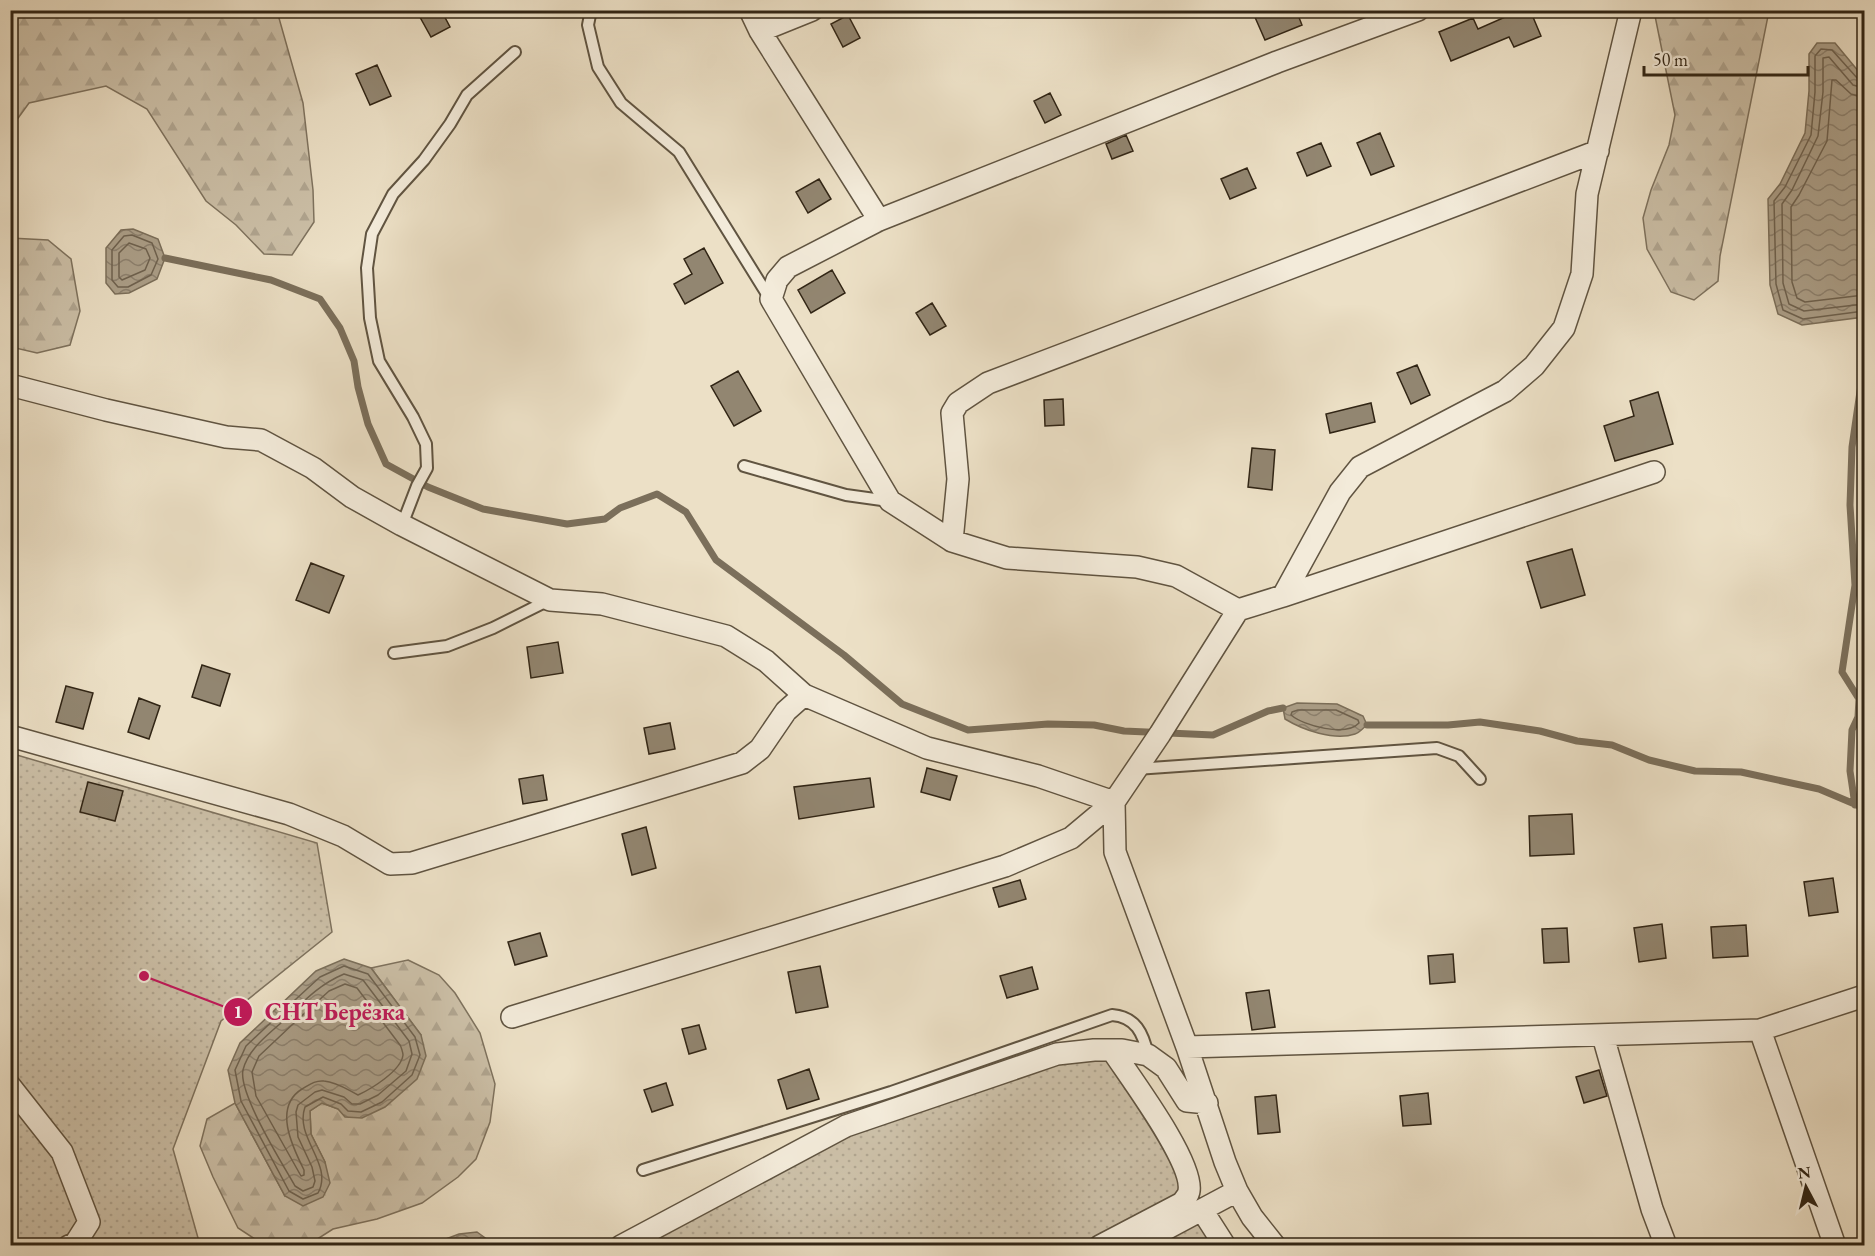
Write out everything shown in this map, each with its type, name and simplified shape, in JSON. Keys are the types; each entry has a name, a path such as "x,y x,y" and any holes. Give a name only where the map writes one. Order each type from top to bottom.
{"street":[{"path":"750,10 760,31 879,220"},
{"path":"760,31 812,10"},
{"path":"1238,610 1176,576 1137,567 1007,558 952,541 890,501 771,299 777,279 788,267 879,220 1276,62 1418,10"},
{"path":"1283,596 1340,492 1360,467 1505,391 1534,366 1564,328 1582,274 1587,194 1631,10"},
{"path":"952,541 958,479 952,413 958,403 988,383 1598,152"},
{"path":"10,386 226,437 261,440 313,468 351,497 550,600 602,604 726,636 766,661 804,695 927,748 1038,776 1114,802"},
{"path":"512,1017 1005,866 1071,838 1114,802 1238,610 1654,472"},
{"path":"10,736 289,814 343,836 390,864 412,864 742,764 760,749 786,711 804,695"},
{"path":"1114,802 1115,852 1207,1102 1225,1162 1237,1191 1252,1217 1275,1245"},
{"path":"1187,1047 1760,1030 1864,996"},
{"path":"1760,1030 1835,1245"},
{"path":"1603,1036 1652,1209 1666,1245"},
{"path":"1100,1245 1182,1203 1189,1192 1188,1178 1167,1130 1112,1050"},
{"path":"621,1245 846,1126 1057,1054 1122,1050 1148,1055 1166,1068 1187,1101 1207,1102"},
{"path":"10,1086 62,1152 89,1222 75,1244 69,1245"},
{"path":"1134,1245 1237,1191"},
{"path":"1202,1210 1225,1245"}],"lane":[{"path":"591,10 588,25 598,67 621,103 679,152 771,299"},
{"path":"402,525 417,486 427,468 426,444 413,417 379,361 370,318 367,268 372,234 393,194 424,160 450,124 467,95 515,52"},
{"path":"744,466 846,495 890,501"},
{"path":"394,653 447,646 493,628 550,600"},
{"path":"1136,770 1437,748 1459,756 1479,779"},
{"path":"643,1170 891,1092 1112,1015 1124,1016 1140,1029 1148,1055"}],"green space":[{"path":"11,10 277,11 303,103 313,190 314,222 292,255 264,254 236,225 206,201 147,109 106,86 29,103 11,128"},
{"path":"1654,11 1769,11 1720,256 1718,281 1694,300 1671,292 1647,249 1643,218 1651,190 1669,145 1675,115"},
{"path":"10,238 48,240 71,259 80,311 70,345 37,353 11,347"},
{"path":"10,753 317,843 332,932 221,1021 173,1149 200,1245 11,1245"},
{"path":"408,960 439,975 455,993 480,1033 495,1084 490,1122 476,1159 458,1177 422,1203 377,1219 333,1229 308,1245 264,1245 238,1228 213,1177 200,1146 207,1119 235,1103 285,1196 325,1162 311,1134 310,1111 322,1103 338,1109 421,1035 371,968"},
{"path":"1112,1050 1189,1192 1100,1245 621,1246 846,1126 1057,1054"},
{"path":"1202,1210 1225,1246 1134,1246"}],"water":[{"path":"1817,43 1835,43 1864,78 1864,317 1802,325 1778,314 1770,285 1768,199 1780,184 1805,133 1809,91 1809,54"},
{"path":"133,229 158,239 165,258 157,279 129,293 115,294 106,283 106,248 121,230"},
{"path":"1297,703 1337,704 1363,716 1367,725 1357,733 1347,736 1328,735 1310,730 1285,719 1283,708"},
{"path":"344,959 371,968 421,1035 426,1056 417,1079 385,1107 362,1118 345,1117 338,1109 322,1103 310,1111 311,1134 325,1162 330,1183 323,1197 303,1206 285,1196 235,1103 228,1070 240,1043 316,971"},
{"path":"477,1232 495,1245 430,1245 459,1234"}],"building":[{"path":"416,10 441,10 450,27 431,37"},
{"path":"1266,10 1296,10 1302,25 1265,40 1254,15"},
{"path":"1521,10 1530,10 1541,36 1514,47 1509,37 1451,61 1439,32 1473,18 1478,29"},
{"path":"848,15 860,38 843,47 831,24"},
{"path":"377,65 391,96 370,105 356,74"},
{"path":"1050,93 1061,115 1045,123 1034,101"},
{"path":"1380,133 1394,166 1371,175 1357,143"},
{"path":"1126,135 1133,151 1112,159 1106,144"},
{"path":"1321,143 1331,166 1307,176 1297,153"},
{"path":"1247,168 1256,188 1230,199 1221,179"},
{"path":"819,179 831,199 808,213 796,192"},
{"path":"704,248 723,283 685,304 674,284 692,274 684,259"},
{"path":"832,270 845,293 811,313 798,290"},
{"path":"932,303 946,326 930,335 916,313"},
{"path":"1417,365 1430,395 1411,404 1397,373"},
{"path":"738,371 761,411 734,426 711,386"},
{"path":"1658,392 1673,444 1615,461 1604,426 1634,416 1630,401"},
{"path":"1063,399 1064,425 1045,426 1044,400"},
{"path":"1371,403 1375,422 1330,433 1326,414"},
{"path":"1252,448 1275,450 1272,490 1248,487"},
{"path":"1572,549 1585,595 1541,608 1527,562"},
{"path":"311,563 344,576 329,613 296,600"},
{"path":"558,642 563,673 531,678 527,647"},
{"path":"202,665 230,674 220,706 192,697"},
{"path":"66,686 93,693 83,729 56,722"},
{"path":"139,698 160,706 149,739 128,732"},
{"path":"670,723 675,749 649,754 644,728"},
{"path":"927,768 957,776 950,800 921,792"},
{"path":"543,775 547,800 523,804 519,779"},
{"path":"870,778 874,807 799,819 794,787"},
{"path":"88,782 123,791 115,821 80,812"},
{"path":"1572,814 1574,854 1530,856 1529,816"},
{"path":"646,827 656,868 632,875 622,834"},
{"path":"1833,878 1838,912 1809,916 1804,882"},
{"path":"1020,880 1026,899 999,907 993,888"},
{"path":"1662,924 1666,958 1639,962 1634,928"},
{"path":"1746,925 1748,956 1713,958 1711,927"},
{"path":"1567,928 1569,962 1544,963 1542,929"},
{"path":"540,933 547,956 515,965 508,942"},
{"path":"1453,954 1455,982 1430,984 1428,956"},
{"path":"820,966 828,1007 796,1013 788,972"},
{"path":"1032,967 1038,989 1007,998 1000,976"},
{"path":"1269,990 1275,1027 1252,1030 1246,993"},
{"path":"699,1025 706,1049 689,1054 682,1029"},
{"path":"809,1069 819,1099 787,1109 778,1080"},
{"path":"1599,1070 1607,1096 1584,1103 1576,1077"},
{"path":"666,1083 673,1105 652,1112 644,1090"},
{"path":"1428,1093 1431,1124 1403,1126 1400,1096"},
{"path":"1276,1095 1280,1132 1258,1134 1255,1097"}],"waterway":[{"path":"165,258 271,280 320,299 340,328 354,361 368,424 386,464 428,487 483,509 567,524 605,519 620,508 657,494 686,512 716,560 844,655 902,704 968,730 1048,724 1094,725 1124,731 1213,735 1268,711 1283,708"},
{"path":"1864,317 1864,358"},
{"path":"1855,805 1850,771 1852,730 1858,717 1859,699 1842,672 1855,585 1850,505 1852,447 1864,364"},
{"path":"1367,725 1448,725 1480,722 1540,731 1577,741 1612,745 1649,760 1695,771 1741,772 1819,789 1864,808"}],"place":[{"name":"СНТ Берёзка","path":"144,976"}]}
